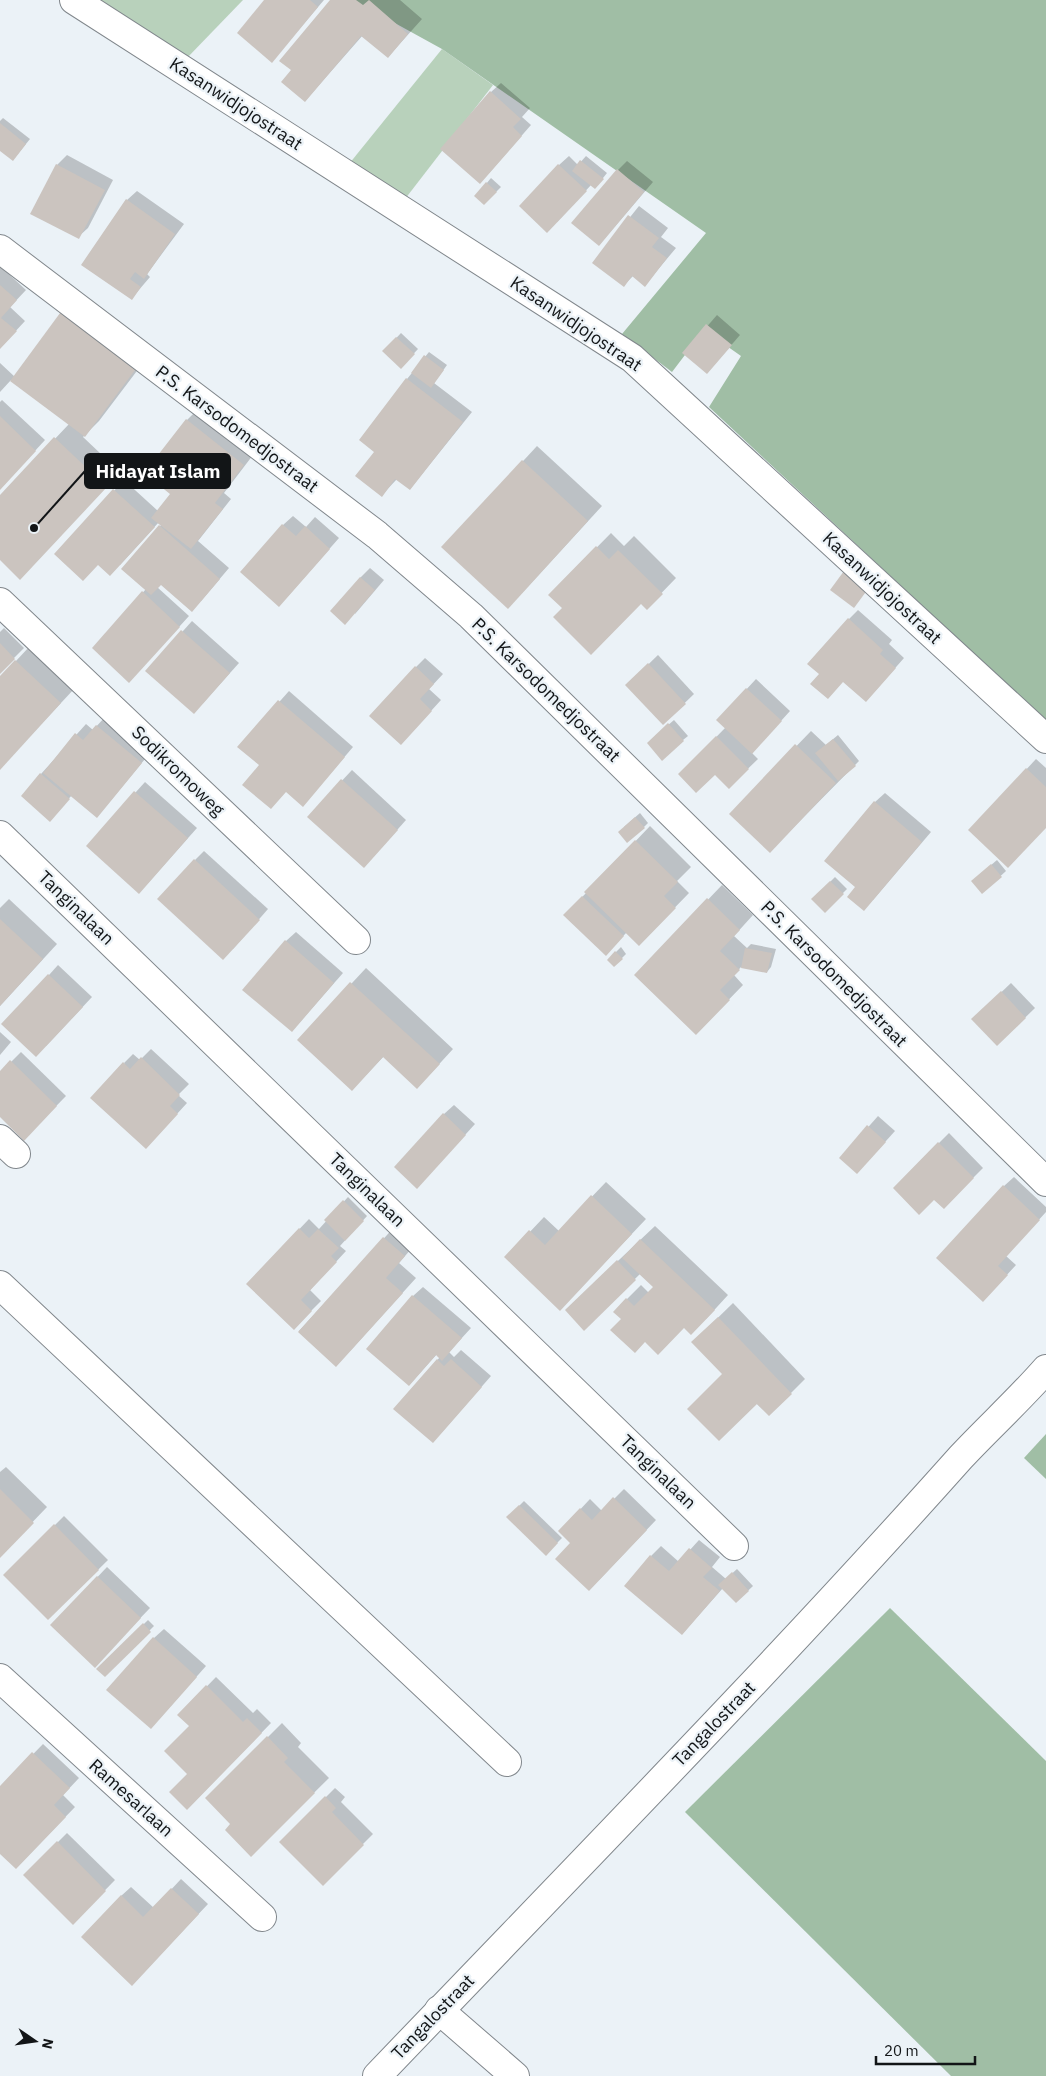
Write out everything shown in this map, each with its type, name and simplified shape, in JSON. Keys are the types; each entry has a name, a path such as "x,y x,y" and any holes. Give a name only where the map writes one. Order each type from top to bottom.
{"street":[{"name":"Kasanwidjojostraat","path":"74,0 632,358 1046,739"},
{"name":"P.S. Karsodomedjostraat","path":"0,249 377,536 471,616 1046,1182"},
{"name":"Sodikromoweg","path":"0,602 356,940"},
{"name":"Tanginalaan","path":"0,834 734,1546"},
{"path":"0,1285 507,1762"},
{"name":"Tangalostraat","path":"377,2076 843,1590 965,1453 1026,1392 1046,1369"},
{"name":"Ramesarlaan","path":"0,1678 262,1917"},
{"path":"440,2010 515,2076"}],"green space":[{"path":"94,0 243,0 186,59"},
{"path":"353,0 1046,0 1046,721 709,407 741,356 704,330 672,372 622,334 706,233 442,49"},
{"path":"442,49 493,85 405,199 349,164"},
{"path":"1046,1434 1046,1479 1024,1458"},
{"path":"890,1608 1046,1761 1046,2076 951,2076 685,1812"}],"building":[{"path":"264,0 310,0 318,7 272,63 237,33"},
{"path":"330,0 356,0 363,5 369,0 408,34 388,58 361,36 305,102 281,82 291,70 279,61"},
{"path":"490,91 521,119 513,127 522,136 480,184 440,149"},
{"path":"0,123 26,144 13,161 0,151"},
{"path":"580,160 604,179 595,189 572,171"},
{"path":"56,164 105,190 79,239 30,214"},
{"path":"558,164 587,191 547,233 519,206"},
{"path":"617,169 644,192 599,246 571,223"},
{"path":"486,182 497,192 484,205 474,196"},
{"path":"126,199 175,234 144,279 135,272 130,279 141,287 132,300 81,265"},
{"path":"628,215 659,238 652,247 667,258 645,287 632,276 624,287 592,263"},
{"path":"0,285 17,300 1,318 17,331 0,349"},
{"path":"63,309 138,366 85,437 10,381"},
{"path":"706,324 732,345 707,374 682,353"},
{"path":"396,337 415,354 401,369 382,351"},
{"path":"424,355 444,370 431,388 411,373"},
{"path":"406,378 463,422 410,490 395,479 382,497 355,476 374,452 359,440"},
{"path":"0,416 36,451 0,490"},
{"path":"186,419 244,465 215,503 223,509 191,549 151,518 170,494 144,473"},
{"path":"54,437 107,487 20,580 0,560 0,495"},
{"path":"522,460 588,521 508,609 441,547"},
{"path":"113,489 155,527 110,576 98,565 83,581 54,554"},
{"path":"282,524 296,536 305,526 330,549 279,607 240,572"},
{"path":"159,525 220,579 192,612 161,585 151,595 121,569"},
{"path":"596,546 609,559 618,550 663,594 647,610 641,604 591,655 553,617 562,608 548,595"},
{"path":"844,571 868,589 854,608 830,590"},
{"path":"360,577 375,590 345,625 330,611"},
{"path":"142,591 180,627 129,683 92,648"},
{"path":"848,618 883,650 880,654 896,668 866,702 843,682 828,699 810,684 819,674 807,664"},
{"path":"181,630 230,673 194,714 145,671"},
{"path":"0,643 15,659 0,674"},
{"path":"15,660 61,703 0,770 0,676"},
{"path":"648,663 686,704 663,725 625,685"},
{"path":"415,666 434,684 420,699 432,711 401,745 369,716"},
{"path":"746,688 782,721 752,754 716,720"},
{"path":"278,700 345,757 303,807 286,792 271,809 242,785 259,765 237,747"},
{"path":"668,723 684,741 662,761 647,743"},
{"path":"96,725 142,763 97,818 43,773 75,733 83,740"},
{"path":"716,736 749,769 729,789 715,775 696,793 678,774"},
{"path":"833,739 856,766 838,781 815,753"},
{"path":"795,744 836,783 770,853 729,814"},
{"path":"1026,768 1046,787 1046,828 1008,868 968,830"},
{"path":"40,773 70,799 50,822 21,796"},
{"path":"341,779 398,830 364,868 307,817"},
{"path":"134,791 188,838 139,894 86,846"},
{"path":"874,801 922,842 864,911 847,897 855,887 824,861"},
{"path":"635,817 645,828 627,843 618,832"},
{"path":"635,840 678,882 664,896 676,908 639,946 584,892"},
{"path":"194,859 260,920 223,960 157,899"},
{"path":"991,864 1002,877 982,894 971,881"},
{"path":"830,881 844,894 825,913 811,899"},
{"path":"582,896 624,936 606,956 563,915"},
{"path":"707,898 740,930 720,951 740,970 720,990 730,1000 696,1035 634,975"},
{"path":"0,919 43,959 0,1006"},
{"path":"285,940 334,983 292,1032 242,990"},
{"path":"745,948 772,953 767,973 741,968"},
{"path":"615,951 623,959 614,967 607,960"},
{"path":"48,974 83,1007 36,1057 1,1024"},
{"path":"350,982 440,1064 417,1089 383,1057 352,1091 297,1040"},
{"path":"1001,991 1026,1018 997,1046 971,1019"},
{"path":"141,1057 180,1095 170,1106 178,1114 146,1149 90,1098 123,1062 130,1069"},
{"path":"10,1060 57,1106 24,1141 0,1117 0,1071"},
{"path":"443,1113 466,1135 417,1189 394,1167"},
{"path":"867,1125 886,1142 857,1174 839,1158"},
{"path":"938,1142 974,1178 944,1209 934,1200 919,1215 893,1188"},
{"path":"1003,1185 1040,1220 998,1266 1008,1275 983,1302 936,1258"},
{"path":"591,1195 632,1234 560,1311 504,1257 529,1230 545,1245"},
{"path":"343,1200 364,1221 345,1241 324,1220"},
{"path":"299,1228 309,1238 318,1229 339,1248 331,1256 337,1262 301,1300 312,1311 294,1330 246,1284"},
{"path":"383,1237 405,1256 386,1278 403,1293 336,1367 298,1332"},
{"path":"640,1239 715,1310 691,1335 684,1328 658,1355 645,1342 635,1353 610,1330 621,1319 613,1312 626,1298 634,1306 653,1287 622,1258"},
{"path":"617,1260 636,1280 584,1331 565,1310"},
{"path":"412,1295 462,1338 442,1361 436,1355 409,1386 366,1349"},
{"path":"718,1317 792,1394 769,1416 757,1404 719,1441 687,1409 722,1374 691,1342"},
{"path":"437,1359 444,1366 451,1359 482,1387 433,1443 393,1409"},
{"path":"0,1489 34,1523 0,1558"},
{"path":"613,1497 647,1530 589,1591 555,1559 570,1543 558,1531 580,1508 592,1520"},
{"path":"519,1505 558,1543 546,1556 506,1517"},
{"path":"54,1524 99,1570 48,1620 3,1575"},
{"path":"689,1548 712,1568 703,1577 720,1591 682,1635 624,1586 650,1555 669,1571"},
{"path":"732,1572 749,1591 736,1603 718,1585"},
{"path":"97,1576 141,1618 95,1668 50,1625"},
{"path":"143,1623 151,1632 105,1677 96,1669"},
{"path":"153,1637 197,1677 151,1729 106,1690"},
{"path":"206,1685 243,1722 247,1718 262,1733 187,1810 169,1792 187,1774 164,1751 189,1726 177,1715"},
{"path":"267,1736 288,1758 284,1762 315,1793 251,1857 225,1830 230,1824 205,1798"},
{"path":"32,1752 70,1788 54,1805 66,1817 16,1869 0,1854 0,1786"},
{"path":"325,1796 336,1808 332,1812 364,1845 323,1886 279,1842"},
{"path":"57,1841 106,1891 73,1925 23,1875"},
{"path":"171,1888 199,1914 132,1986 81,1937 121,1895 143,1917"}],"place":[{"name":"Hidayat Islam","path":"34,528"}]}
